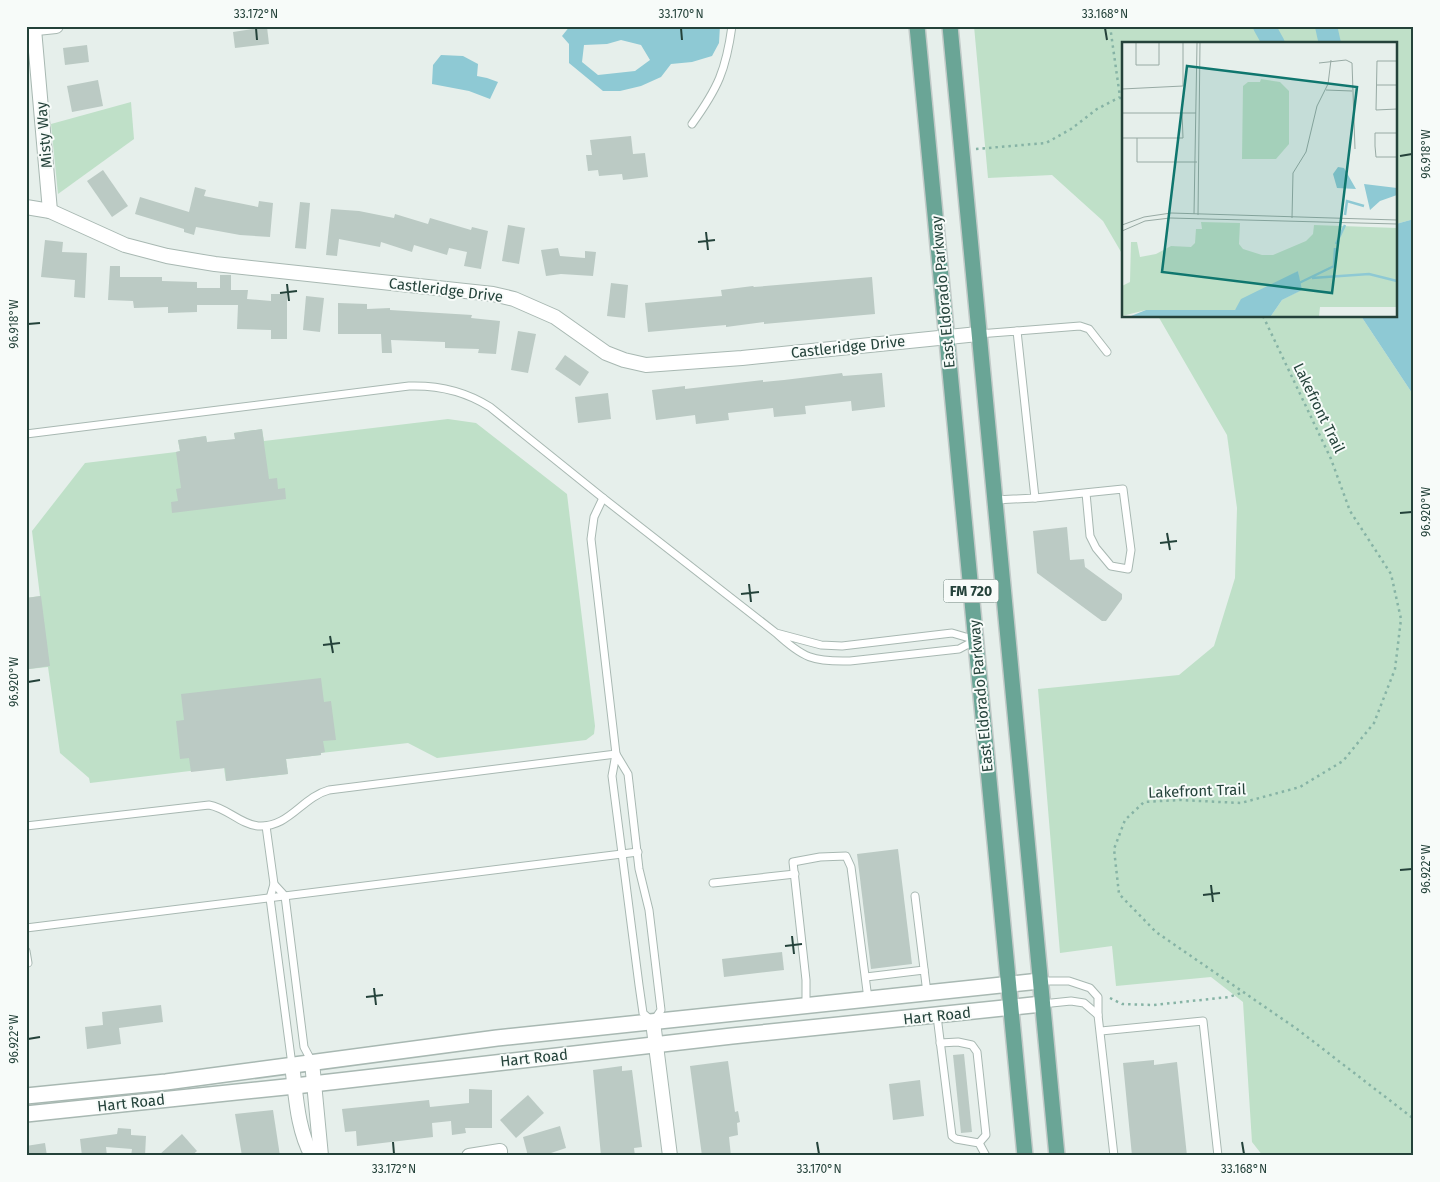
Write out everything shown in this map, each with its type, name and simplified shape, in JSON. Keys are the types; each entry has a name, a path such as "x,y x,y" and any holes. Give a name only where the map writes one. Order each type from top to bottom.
{"main road":[{"name":"East Eldorado Parkway","path":"917,26 1025,1156"},
{"name":"East Eldorado Parkway","path":"950,26 1057,1156"}],"street":[{"path":"30,29 56,26"},
{"name":"Misty Way","path":"30,29 50,211"},
{"name":"Castleridge Drive","path":"26,207 50,211 125,244 167,256 215,264 493,294 514,299 555,317 606,354 646,365 752,357 978,334"},
{"name":"Hart Road","path":"26,1096 166,1082 497,1038 1040,981"},
{"name":"Hart Road","path":"26,1114 1042,1004"},
{"path":"806,1006 809,1028"},
{"path":"653,1022 670,1156"},
{"path":"312,1062 321,1156"},
{"path":"292,1065 302,1132 305,1144 312,1156"},
{"path":"469,1156 500,1154"}],"lane":[{"path":"692,124 711,97 724,70 732,26"},
{"path":"978,334 1080,326 1089,329 1107,352"},
{"path":"1016,331 1036,498"},
{"path":"26,434 408,386 440,386 471,396 490,407 776,633 795,651 806,656 834,662 850,662 959,649 976,640"},
{"path":"994,500 1036,498 1122,489 1131,550 1128,568 1111,566 1096,548 1090,536 1086,493"},
{"path":"603,498 594,517 591,539 616,754 612,776 643,1012 653,1022 662,1010 649,910 639,869 628,774 616,754"},
{"path":"776,633 821,645 842,646 952,633 976,640"},
{"path":"26,826 209,805 220,808 245,822 266,826 286,819 310,798 329,790 616,754"},
{"path":"266,826 274,884 270,898 292,1065"},
{"path":"26,928 638,852"},
{"path":"806,1006 806,980 794,862 820,857 846,856 851,867 868,999"},
{"path":"713,883 795,874"},
{"path":"274,884 285,896 304,1046 312,1062"},
{"path":"915,896 927,992"},
{"path":"26,951 28,963"},
{"path":"866,977 924,970"},
{"path":"1040,981 1069,981 1090,988 1098,997 1098,1015 1114,1156"},
{"path":"1042,1004 1071,1001 1084,1003 1098,1015"},
{"path":"937,1016 952,1136 956,1139 979,1144 986,1156"},
{"path":"1101,1031 1204,1022 1218,1156"},
{"path":"940,1043 958,1042 972,1045 977,1052 986,1135 979,1144"}],"path":[{"path":"1110,26 1122,102"},
{"path":"975,149 1046,143 1071,129 1097,109 1120,97"},
{"name":"Lakefront Trail","path":"1264,318 1331,459 1350,511 1391,574 1401,619 1396,669 1374,723 1343,761 1300,787 1241,803 1180,800 1144,802 1125,820 1114,849 1120,894 1156,932 1297,1029 1414,1119"},
{"path":"1110,998 1122,1004 1154,1005 1228,997 1242,992"}],"green space":[{"path":"974,26 1414,26 1414,219 1398,223 1398,42 1122,42 1122,254 1103,221 1052,175 988,178"},
{"path":"131,102 134,139 58,194 51,124"},
{"path":"1159,318 1362,318 1414,396 1414,1156 1263,1156 1252,1142 1243,1002 1211,977 1116,986 1112,946 1060,953 1038,689 1179,675 1214,646 1235,578 1237,508 1227,435"},
{"path":"448,419 476,423 567,494 595,726 594,734 586,740 437,758 408,743 321,753 321,755 286,759 288,774 226,781 224,768 90,783 89,778 60,753 48,667 29,669 26,645 26,598 40,596 32,531 85,463 176,452 180,451 178,440 206,436 208,448 216,447 215,441 227,440 228,446 236,444 234,433 262,429 264,441"}],"water":[{"path":"570,26 720,26 719,43 712,56 692,62 671,64 661,77 641,86 620,91 603,91 569,63 569,44 562,36","holes":["621,40 641,45 650,60 635,71 598,75 582,62 584,45 607,44"]},
{"path":"441,55 463,56 478,64 477,76 498,82 490,99 469,91 432,84 433,65"},
{"path":"1414,219 1414,396 1362,318 1398,318 1398,223"}],"building":[{"path":"267,27 269,44 235,48 233,32"},
{"path":"87,45 89,62 65,65 63,48"},
{"path":"98,80 103,106 72,112 67,86"},
{"path":"631,136 633,154 645,153 648,177 623,180 622,174 599,176 598,170 588,171 586,155 592,155 590,140"},
{"path":"103,170 128,206 112,217 87,181"},
{"path":"195,187 206,190 204,196 258,207 259,201 273,203 270,237 240,235 196,227 194,235 184,232 184,229 135,214 140,197 189,212"},
{"path":"300,202 310,203 306,249 295,248"},
{"path":"331,209 359,211 394,218 395,214 428,224 430,218 471,230 472,227 488,231 481,269 464,266 467,252 449,248 447,255 414,245 412,252 381,242 380,247 339,239 337,256 326,255"},
{"path":"508,225 525,228 519,264 502,261"},
{"path":"45,240 63,242 62,252 87,253 85,298 74,297 75,280 41,277"},
{"path":"558,248 560,256 585,258 585,251 596,252 593,276 561,274 546,276 541,250"},
{"path":"110,266 120,266 120,277 162,277 162,281 197,282 197,288 220,288 220,275 231,275 231,290 248,290 247,299 271,301 271,294 287,294 287,339 271,339 271,330 237,329 238,305 197,305 197,312 168,313 168,307 134,308 133,301 108,300"},
{"path":"872,277 875,314 648,332 645,303 722,296 721,290 753,286"},
{"path":"611,283 628,285 625,318 607,316"},
{"path":"306,296 324,298 320,332 303,330"},
{"path":"338,303 367,304 367,309 390,308 390,310 472,315 471,318 500,321 496,354 478,353 479,349 445,348 445,342 391,340 392,353 382,353 381,334 338,334"},
{"path":"518,331 536,334 528,373 511,370"},
{"path":"565,355 589,372 580,386 555,369"},
{"path":"842,373 843,376 882,373 885,407 852,411 851,401 805,406 806,414 774,417 773,408 728,413 729,420 696,424 695,415 656,420 652,390 685,386 685,389"},
{"path":"608,393 611,419 578,423 575,397"},
{"path":"262,429 269,479 277,478 278,489 285,488 286,499 172,513 171,502 178,501 176,489 181,488 176,452 180,451 178,440 206,436 207,442 235,439 234,433"},
{"path":"1067,527 1070,560 1084,559 1085,567 1122,594 1122,599 1106,621 1102,621 1037,573 1033,531"},
{"path":"41,596 50,666 29,669 26,645 26,598"},
{"path":"321,678 324,702 331,701 336,740 323,741 325,752 321,753 321,755 286,759 288,774 226,781 225,768 191,772 189,758 180,759 176,721 184,720 181,694"},
{"path":"898,849 912,964 871,969 857,854"},
{"path":"782,952 784,970 724,977 722,959"},
{"path":"161,1005 163,1022 119,1028 121,1044 87,1049 85,1027 103,1025 102,1012"},
{"path":"964,1054 972,1132 961,1133 953,1055"},
{"path":"1154,1060 1154,1065 1177,1062 1187,1156 1132,1156 1123,1063"},
{"path":"728,1061 735,1112 738,1111 740,1122 737,1123 738,1135 729,1137 731,1156 702,1156 690,1066"},
{"path":"622,1066 622,1071 632,1070 642,1147 634,1148 635,1156 601,1156 593,1070"},
{"path":"920,1080 924,1116 893,1120 889,1084"},
{"path":"469,1089 492,1090 492,1128 465,1128 466,1133 452,1135 451,1121 432,1123 433,1137 357,1146 356,1131 345,1132 342,1109 429,1100 430,1107 469,1103"},
{"path":"528,1095 544,1113 516,1138 500,1120"},
{"path":"273,1110 280,1156 242,1156 235,1114"},
{"path":"560,1126 566,1148 542,1156 528,1156 523,1137"},
{"path":"118,1128 131,1129 131,1135 146,1136 145,1156 131,1156 132,1149 106,1147 107,1156 82,1156 80,1139 117,1134"},
{"path":"182,1134 197,1151 191,1156 158,1156"},
{"path":"45,1143 47,1156 26,1156 26,1146"}],"waterway":[{"path":"1264,26 1273,42"},
{"path":"1326,26 1330,42"}]}
